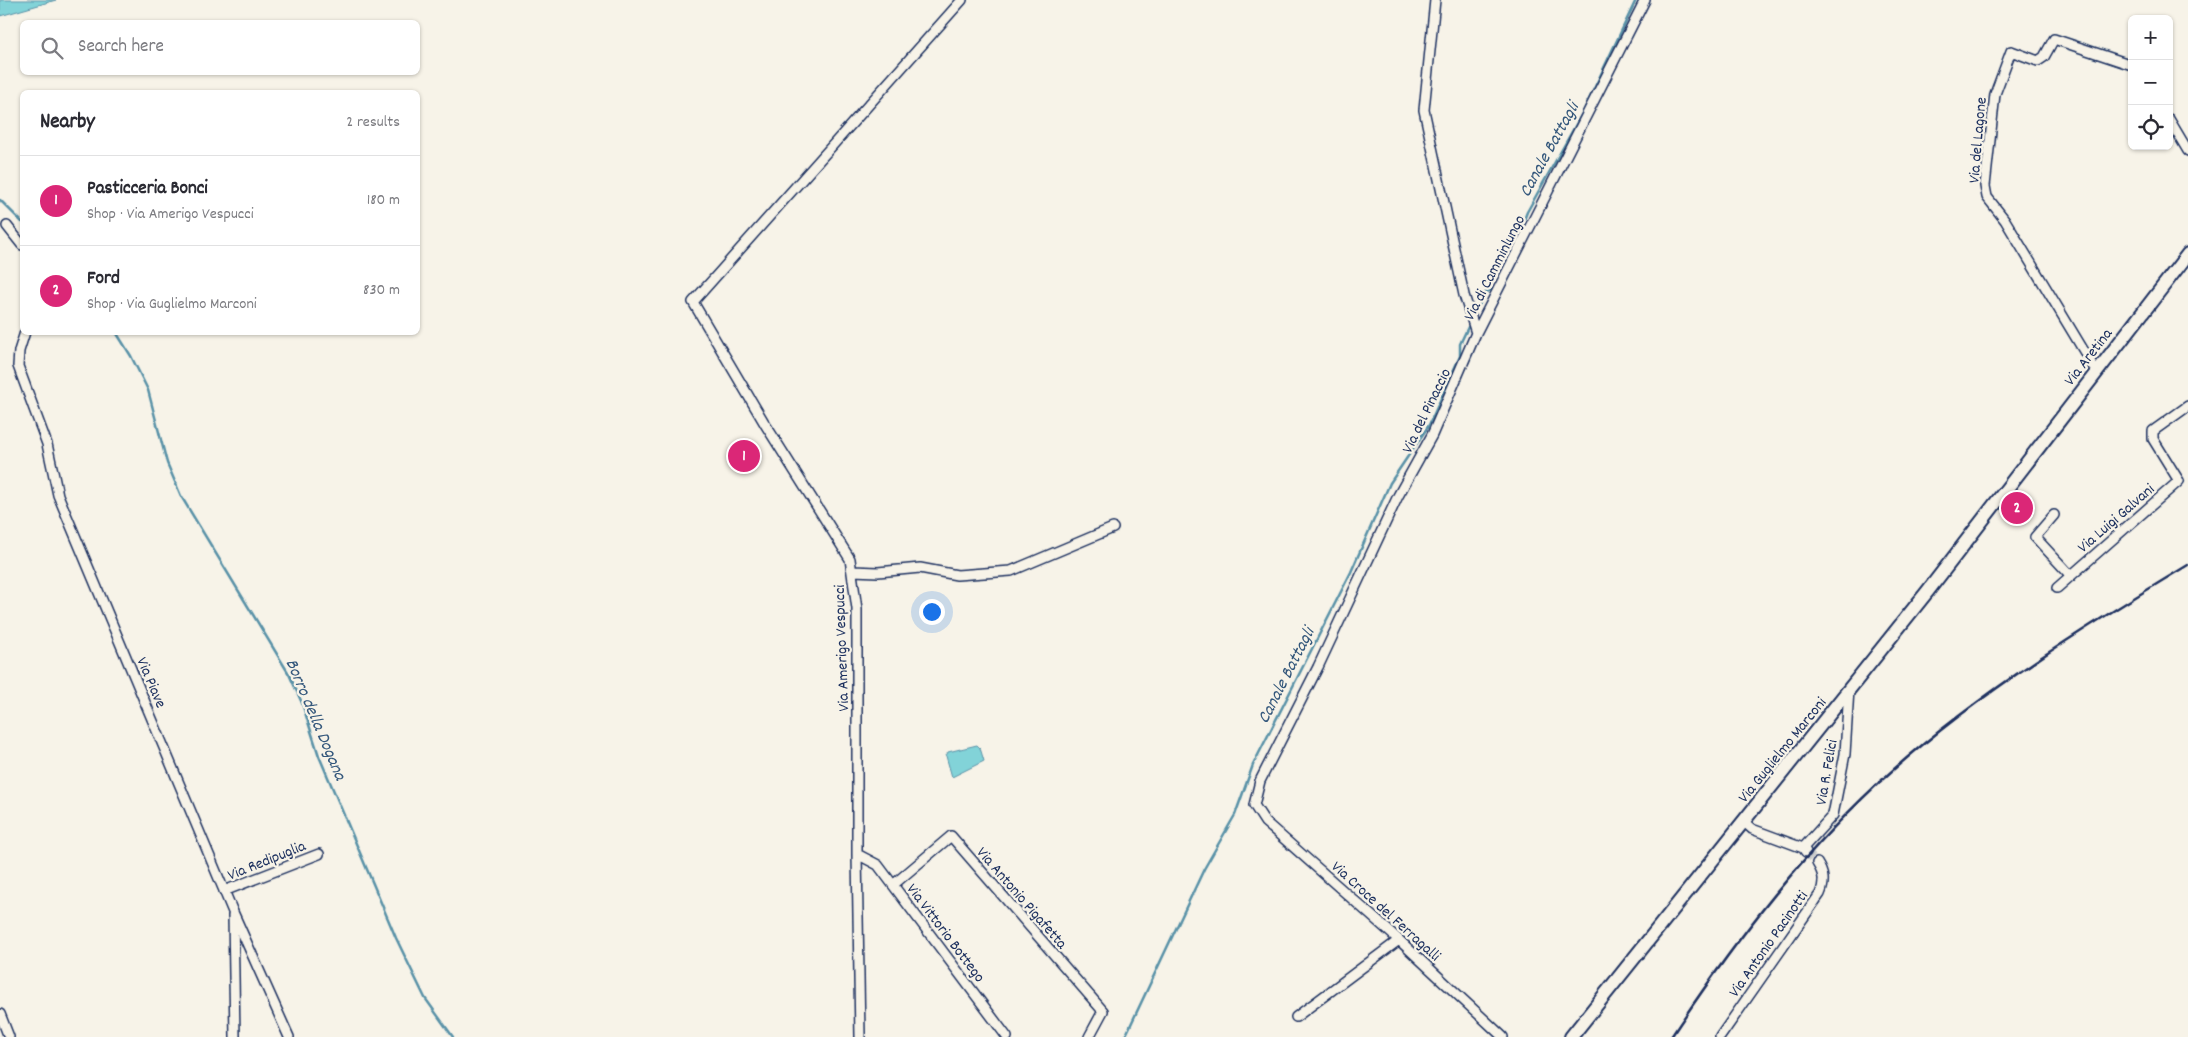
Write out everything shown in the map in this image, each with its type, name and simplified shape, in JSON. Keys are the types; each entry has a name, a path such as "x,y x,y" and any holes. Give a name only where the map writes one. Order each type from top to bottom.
{"street":[{"name":"Via Amerigo Vespucci","path":"860,1037 856,854 857,609 850,559 765,424 693,302 962,0"},
{"path":"1435,0 1424,110 1464,296 1476,333"},
{"name":"Via di Camminlungo","path":"1476,333 1645,0"},
{"name":"Via del Lagone","path":"2096,371 2005,220 1987,197 1985,186 1995,94 2011,51 2038,60 2044,57 2054,39 2128,64"},
{"path":"2173,127 2188,151"},
{"path":"7,226 20,242"},
{"name":"Via Aretina","path":"2014,479 2188,254"},
{"name":"Via del Pinaccio","path":"1254,805 1260,781 1318,667 1398,496 1432,435 1476,333"},
{"name":"Via Piave","path":"24,335 19,351 18,366 47,444 58,495 224,891 289,1037"},
{"name":"Via Luigi Galvani","path":"2057,588 2179,481 2153,439 2153,431 2188,406"},
{"name":"Via Guglielmo Marconi","path":"1571,1037 2014,479"},
{"name":"Via Luigi Galvani","path":"2054,516 2035,537 2071,576"},
{"path":"852,571 878,572 920,568 957,575 1011,571 1113,528"},
{"name":"Via R. Felici","path":"1744,821 1752,829 1805,850 1832,815 1845,754 1849,689"},
{"name":"Via Croce del Ferragalli","path":"1254,805 1265,822 1399,940 1503,1037"},
{"name":"Via Antonio Pigafetta","path":"893,885 951,836 1103,1012 1089,1037"},
{"name":"Via Redipuglia","path":"224,891 318,854"},
{"name":"Via Vittorio Bottego","path":"856,854 878,865 1007,1037"},
{"name":"Via Antonio Pacinotti","path":"1720,1037 1820,894 1823,886 1823,872 1817,863"},
{"path":"233,912 234,1037"},
{"path":"1296,1017 1399,940"},
{"path":"0,1014 8,1037"}],"water":[{"path":"0,0 56,0 0,16"},
{"path":"977,745 980,748 984,761 952,777 946,756 948,752"}],"waterway":[{"name":"Canale Battagli","path":"1506,266 1527,212 1584,110 1636,0"},
{"name":"Borro della Dogana","path":"0,200 20,220"},
{"name":"Canale Battagli","path":"1479,305 1485,293 1495,288"},
{"name":"Canale Battagli","path":"1125,1037 1204,869 1235,815 1253,765 1351,572 1390,483 1429,425 1460,356 1460,344 1468,327"},
{"name":"Borro della Dogana","path":"118,335 148,390 167,463 181,496 289,674 302,703 319,756 396,938 425,998 453,1037"}],"tunnel":[{"path":"1806,852 1817,863"}],"railway":[{"path":"1671,1037 1720,966 1773,896 1831,831 1893,770 1927,741 1998,687 2073,636 2188,565"}],"place":[{"name":"Pasticceria Bonci","path":"744,456"},
{"name":"Ford","path":"2017,508"}]}
